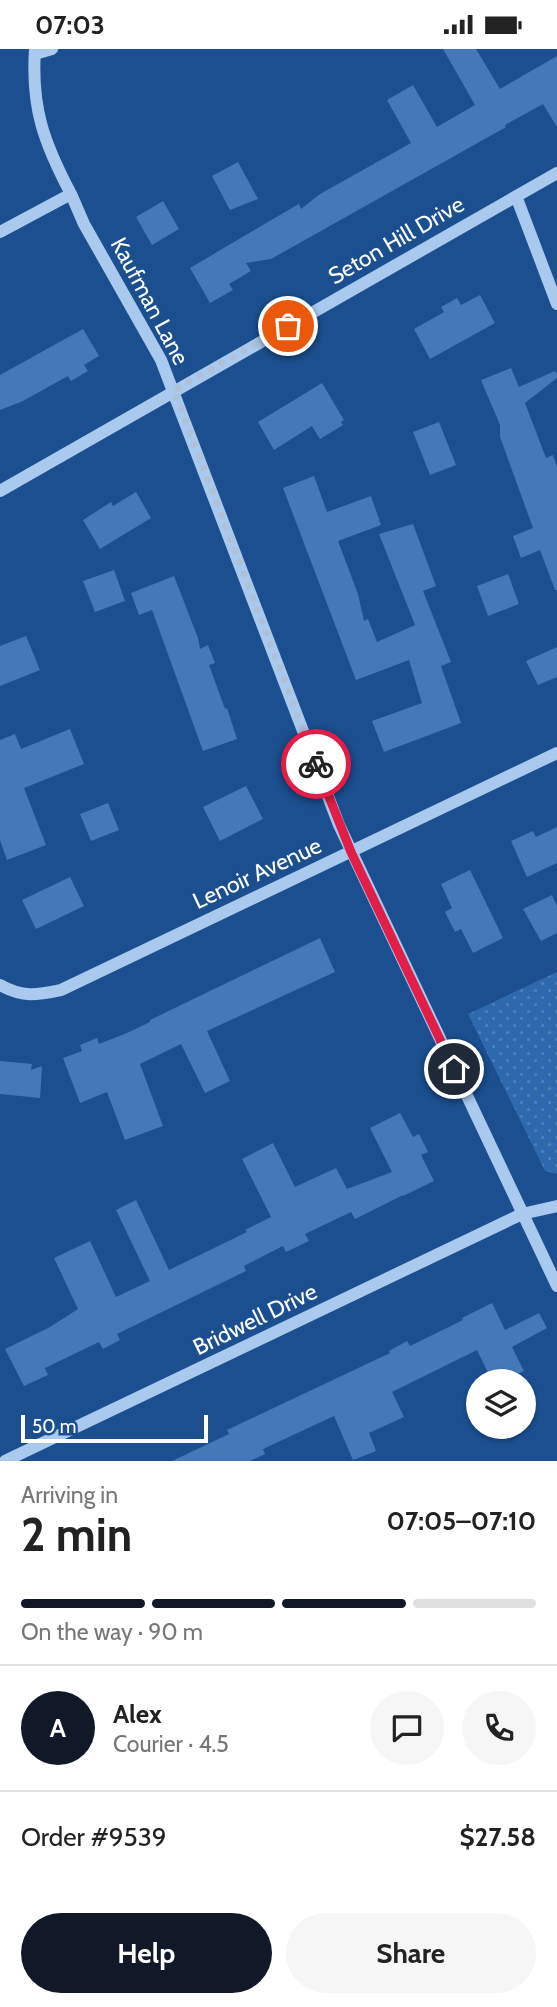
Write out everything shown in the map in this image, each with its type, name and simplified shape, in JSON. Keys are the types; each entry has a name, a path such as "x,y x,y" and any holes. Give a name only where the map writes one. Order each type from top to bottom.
{"street":[{"path":"35,51 52,49"},
{"name":"Kaufman Lane","path":"35,51 37,111 57,168 84,224 161,360 351,852 557,1286"},
{"name":"Seton Hill Drive","path":"0,491 557,173"},
{"path":"0,232 71,194"},
{"path":"516,196 557,304"},
{"name":"Lenoir Avenue","path":"5,988 35,996 61,990 557,753"},
{"name":"Bridwell Drive","path":"5,1461 522,1214 557,1206"}],"shaded area":[{"path":"557,972 557,1174 545,1171 468,1014"}],"building":[{"path":"443,49 476,49 500,89 557,56 557,127 543,104 271,259 246,263 251,271 229,284 233,290 210,303 190,268 299,204 301,209 320,194 411,143 387,100 413,85 437,127 475,105"},
{"path":"238,162 258,199 230,210 212,176"},
{"path":"163,201 179,229 152,245 136,217"},
{"path":"480,295 495,323 430,359 414,329 444,312 441,307 457,298 461,305"},
{"path":"83,329 99,356 84,365 88,371 71,381 68,376 23,401 0,410 0,375"},
{"path":"511,368 519,387 555,371 557,374 557,378 525,403 546,458 553,455 557,467 557,590 540,550 521,558 513,536 533,528 500,437 500,425 481,380"},
{"path":"322,383 344,420 341,422 343,425 320,439 312,426 274,450 258,422"},
{"path":"439,422 456,465 430,475 413,432"},
{"path":"314,476 327,512 371,496 381,525 338,541 358,594 364,621 368,619 377,642 415,625 379,534 413,524 436,586 423,591 451,662 441,666 461,723 384,752 372,721 422,703 409,660 356,680 283,488"},
{"path":"136,492 151,518 100,549 83,520 111,502 113,506"},
{"path":"114,570 125,601 95,612 83,581"},
{"path":"508,574 519,604 488,616 477,586"},
{"path":"174,576 200,649 208,645 215,663 209,665 237,739 203,751 152,610 139,615 131,593"},
{"path":"26,636 40,670 0,686 0,646"},
{"path":"557,647 557,677 538,685 526,661"},
{"path":"70,729 84,764 24,788 46,845 7,860 0,840 0,740 15,734 21,749"},
{"path":"246,786 263,819 220,841 203,807"},
{"path":"108,803 119,830 91,841 80,814"},
{"path":"557,827 557,863 527,877 511,841 533,831 536,837"},
{"path":"470,870 503,938 473,953 461,929 455,932 445,912 452,908 441,884"},
{"path":"70,877 84,906 36,929 22,900"},
{"path":"552,895 557,906 557,933 541,941 523,909"},
{"path":"320,938 335,972 207,1031 230,1081 205,1093 181,1044 140,1064 163,1126 125,1140 107,1092 80,1103 63,1058 82,1051 80,1045 97,1038 99,1044 127,1033"},
{"path":"0,1061 32,1064 31,1070 42,1066 40,1098 0,1094"},
{"path":"400,1113 413,1137 419,1134 428,1152 421,1155 434,1181 355,1219 351,1212 305,1234 309,1241 286,1252 283,1246 244,1266 246,1271 117,1334 120,1340 103,1349 99,1342 45,1368 48,1375 24,1386 5,1349 50,1327 78,1309 54,1258 90,1241 116,1297 150,1281 116,1210 136,1200 169,1270 247,1232 245,1230 271,1217 242,1159 273,1143 295,1187 336,1168 347,1189 392,1172 370,1128"},
{"path":"492,1303 505,1330 539,1313 547,1328 512,1347 523,1369 486,1369 477,1350 392,1392 404,1417 369,1433 376,1451 353,1460 334,1416 263,1449 265,1454 250,1461 172,1461 229,1434 227,1430 390,1353 389,1351 407,1341 410,1346 463,1320 462,1318"}],"way so far":[{"path":"288,326 174,390 316,764"}],"route":[{"path":"316,764 351,852 454,1069"}]}
